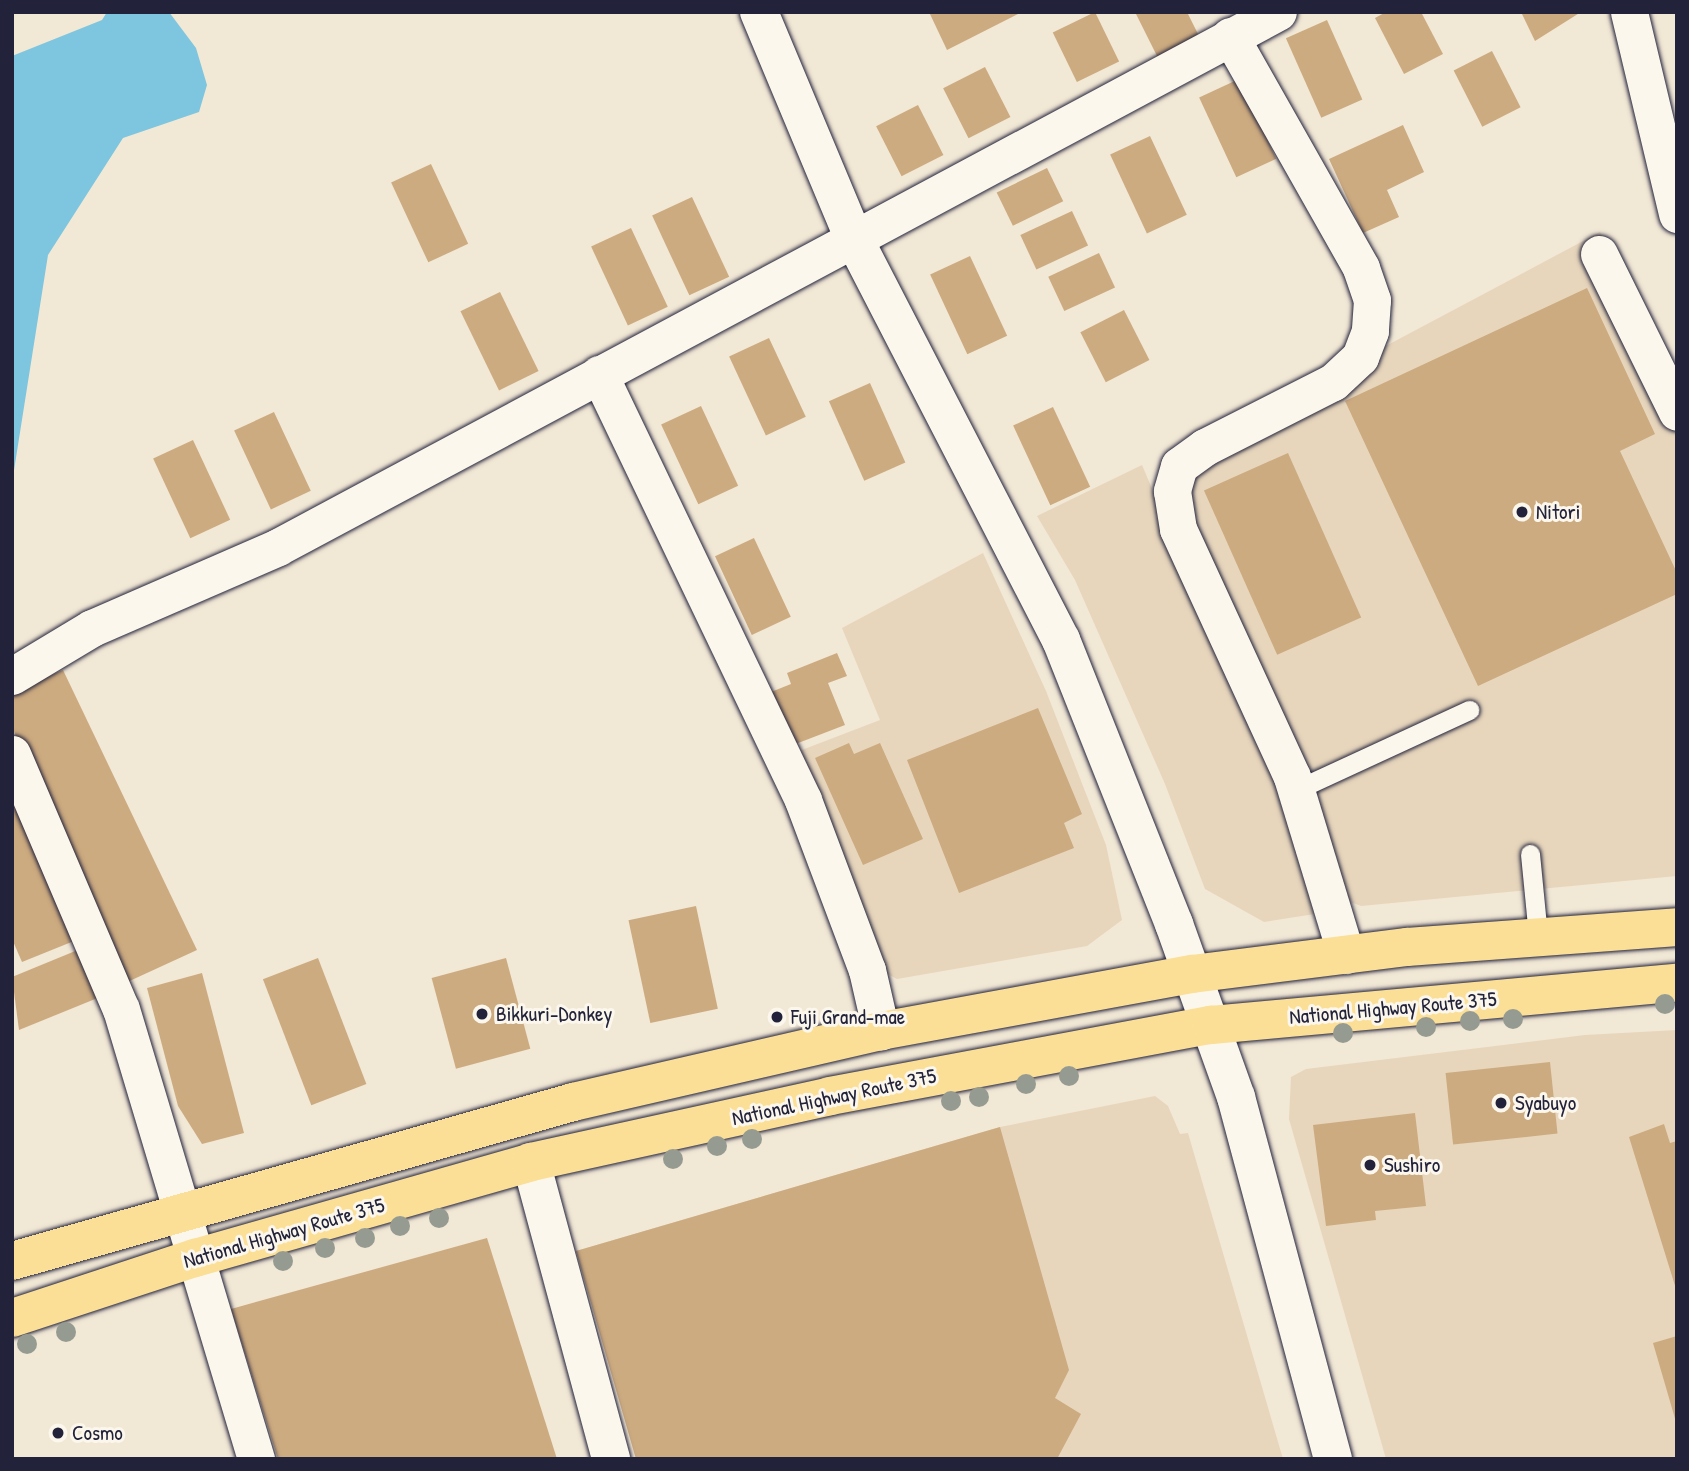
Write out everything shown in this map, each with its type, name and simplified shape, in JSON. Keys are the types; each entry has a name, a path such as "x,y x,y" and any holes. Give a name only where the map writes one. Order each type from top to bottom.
{"highway":[{"path":"12,1261 182,1210 573,1102 881,1031 1192,974 1538,936 1677,928"},
{"name":"National Highway Route 375","path":"12,1318 195,1258 531,1162 830,1096 1212,1025 1677,983"}],"street":[{"path":"759,12 853,237 1060,640 1212,1025 1236,1097 1333,1459"},
{"path":"12,676 92,628 278,547 1278,12"},
{"path":"1629,12 1677,214"},
{"path":"1230,36 1361,268 1372,300 1360,357 1333,382 1205,447 1179,466 1172,491 1178,529 1296,790 1346,955"},
{"path":"1599,254 1677,412"},
{"path":"599,374 803,800 867,970 881,1031"},
{"path":"12,754 121,1009 256,1459"},
{"path":"531,1162 611,1459"}],"lane":[{"path":"1296,790 1469,710"},
{"path":"1530,855 1538,936"}],"shaded area":[{"path":"1600,232 1677,392 1677,876 1361,906 1348,901 1192,525 1189,492 1199,464 1382,348"},
{"path":"1142,465 1294,823 1321,913 1264,922 1205,889 1165,784 1075,580 1037,516"},
{"path":"983,553 1046,691 1106,845 1122,920 1087,946 897,979 878,969 794,753 880,720 842,628"},
{"path":"1677,1030 1677,1459 1386,1459 1289,1119 1291,1077 1306,1069 1585,1035"},
{"path":"1155,1096 1168,1106 1180,1134 1188,1133 1283,1459 636,1459 576,1251 1000,1127"}],"water":[{"path":"107,12 169,12 196,48 207,85 199,112 123,138 48,255 12,483 12,56 102,20"}],"building":[{"path":"929,12 1022,12 947,50"},
{"path":"1095,12 1119,61 1077,82 1053,33"},
{"path":"1135,12 1187,12 1201,40 1159,60"},
{"path":"1386,12 1421,12 1443,54 1404,74 1375,18"},
{"path":"1521,12 1581,12 1535,41"},
{"path":"1327,20 1362,99 1321,118 1286,38"},
{"path":"1492,51 1521,107 1482,127 1454,71"},
{"path":"985,67 1010,117 969,138 943,88"},
{"path":"1239,79 1276,159 1236,177 1199,98"},
{"path":"918,105 943,155 902,176 876,126"},
{"path":"1403,125 1424,172 1387,190 1399,217 1363,233 1329,159"},
{"path":"1150,136 1187,215 1147,233 1110,155"},
{"path":"431,164 468,244 428,262 391,183"},
{"path":"1047,168 1063,201 1013,226 997,193"},
{"path":"692,197 729,277 689,295 652,216"},
{"path":"1072,211 1088,245 1036,270 1020,235"},
{"path":"631,228 668,307 628,325 591,247"},
{"path":"1099,253 1115,287 1064,311 1048,277"},
{"path":"970,256 1007,336 967,354 930,275"},
{"name":"Nitori","path":"1587,288 1655,434 1620,451 1677,573 1677,594 1478,686 1345,401"},
{"path":"500,292 539,371 499,390 460,311"},
{"path":"1124,310 1149,360 1106,382 1080,332"},
{"path":"769,338 806,417 766,435 729,357"},
{"path":"870,383 905,462 864,481 829,401"},
{"path":"701,406 738,486 698,504 661,425"},
{"path":"1053,407 1090,487 1050,505 1013,426"},
{"path":"274,412 311,491 271,509 234,431"},
{"path":"193,440 230,520 190,538 153,459"},
{"path":"1288,453 1361,617 1277,655 1204,490"},
{"path":"754,538 791,617 752,635 715,556"},
{"path":"837,653 847,676 828,683 845,725 793,745 771,692 791,684 787,673"},
{"path":"63,670 197,950 123,984 12,727 12,692"},
{"path":"1038,708 1082,814 1064,823 1074,848 959,893 907,760"},
{"path":"849,743 854,754 880,743 923,839 863,865 815,758"},
{"path":"12,791 74,941 22,962 12,939"},
{"path":"696,906 718,1009 650,1023 629,920"},
{"path":"85,947 105,995 19,1030 12,977"},
{"path":"318,958 366,1084 311,1105 263,979"},
{"name":"Bikkuri-Donkey","path":"506,958 530,1049 456,1069 432,978"},
{"path":"202,973 244,1133 202,1144 178,1106 147,988"},
{"name":"Syabuyo","path":"1550,1062 1558,1134 1453,1145 1446,1073"},
{"name":"Sushiro","path":"1415,1113 1426,1206 1375,1211 1376,1220 1326,1226 1313,1125"},
{"path":"1664,1124 1670,1143 1677,1141 1676,1289 1629,1137"},
{"path":"1000,1127 1069,1370 1055,1398 1081,1414 1057,1459 636,1459 576,1251"},
{"path":"487,1238 557,1459 278,1459 231,1309"},
{"path":"1677,1336 1677,1422 1676,1422 1653,1343"}],"place":[{"name":"Nitori","path":"1522,512"},
{"name":"Bikkuri-Donkey","path":"482,1014"},
{"name":"Fuji Grand-mae","path":"777,1017"},
{"name":"Syabuyo","path":"1501,1103"},
{"name":"Sushiro","path":"1370,1165"},
{"name":"Cosmo","path":"58,1433"}]}
